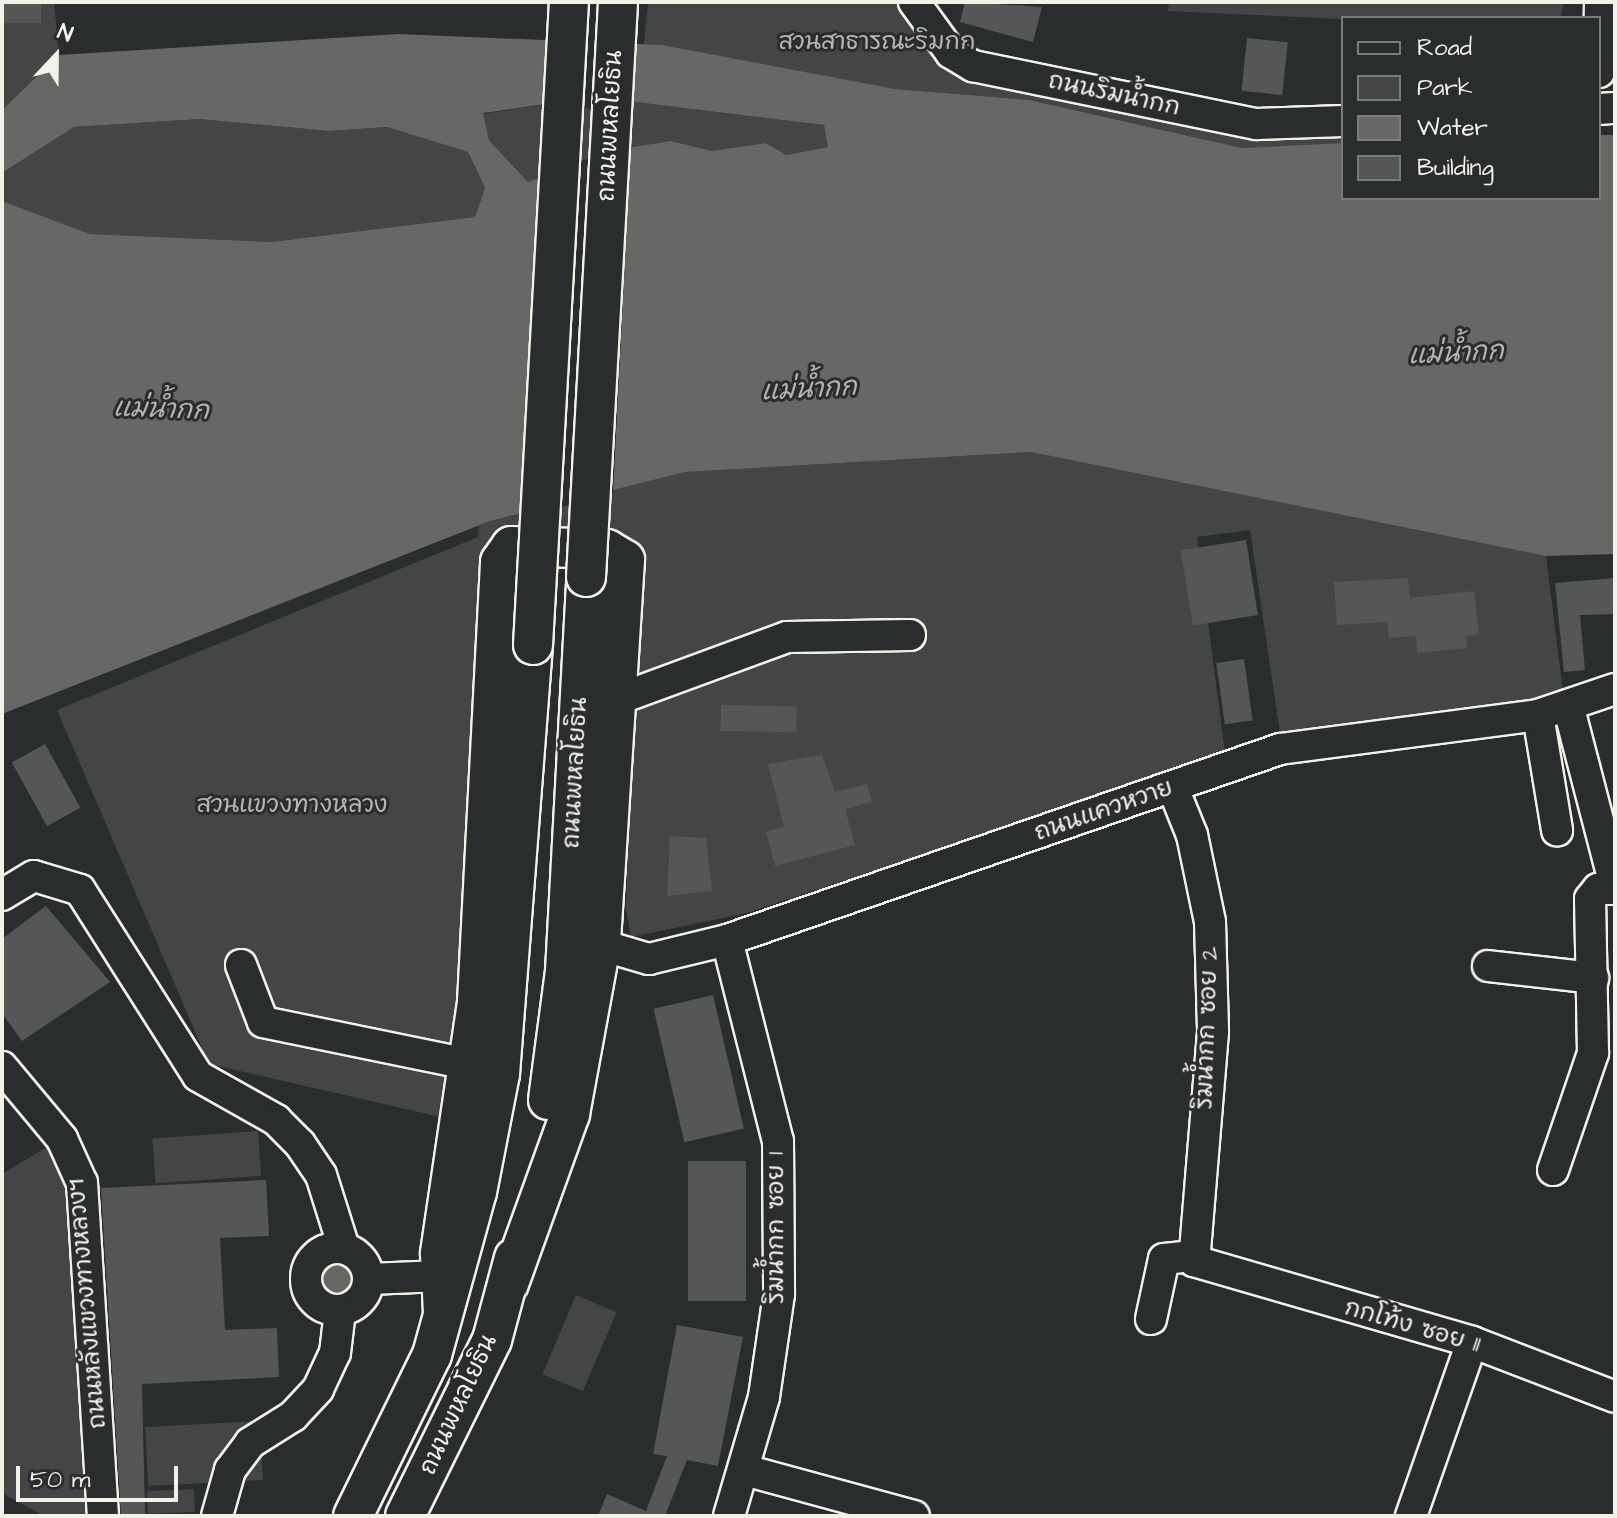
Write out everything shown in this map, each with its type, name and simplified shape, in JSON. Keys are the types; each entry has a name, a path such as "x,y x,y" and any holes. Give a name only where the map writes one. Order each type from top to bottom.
{"main road":[{"name":"ถนนพหลโยธิน","path":"353,1516 407,1416 500,1074 533,645 569,2"},
{"name":"ถนนพหลโยธิน","path":"405,1516 470,1390 509,1283 547,1107 565,971 618,2"},
{"path":"442,1294 468,1064 500,562 511,546 607,549 625,560 613,701 601,945 570,1114 509,1283"}],"street":[{"name":"ถนนริมน้ำกก","path":"914,2 951,53 973,66 1256,124 1341,121"},
{"path":"613,701 787,637 910,635"},
{"name":"ถนนแควหวาย","path":"601,945 649,959 727,940 1280,749 1538,715 1615,689"},
{"path":"1553,1170 1593,1053 1590,899 1598,889 1615,887 1568,705"},
{"path":"1538,715 1557,830"},
{"name":"ริมน้ำกก ซอย 2","path":"1173,788 1192,835 1210,922 1213,1032 1199,1262"},
{"path":"2,895 34,876 80,890 198,1076 276,1120 300,1144 321,1175 344,1248 359,1257 369,1279"},
{"name":"ริมน้ำกก ซอย 1","path":"727,940 778,1141 779,1294 748,1471 729,1516"},
{"path":"241,965 263,1022 468,1064"},
{"path":"1488,966 1593,978"},
{"name":"ถนนหลังแขวงทางหลวงฯ","path":"2,1067 62,1139 82,1183 103,1516"},
{"path":"344,1248 317,1255 305,1277 319,1305 340,1311 357,1304 369,1279"},
{"path":"1151,1319 1159,1267 1168,1257 1199,1262"},
{"name":"กกโท้ง ซอย 11","path":"1199,1262 1472,1342 1615,1397"},
{"path":"369,1279 442,1294"},
{"path":"217,1516 230,1470 250,1443 293,1416 318,1389 335,1353 340,1311"},
{"path":"1411,1516 1472,1342"},
{"path":"748,1471 914,1516"}],"green space":[{"path":"2,2 54,2 59,55 2,110"},
{"name":"สวนสาธารณะริมกก","path":"648,2 899,2 949,70 1250,134 1341,127 1341,143 1242,148 1029,100 895,89 644,44"},
{"path":"1169,2 1564,2 1560,16 1341,16 1341,19 1168,11"},
{"path":"595,97 824,125 829,147 786,155 766,143 712,151 671,141 607,151 528,182 489,139 483,114"},
{"path":"199,119 329,131 387,127 468,152 485,188 475,217 271,242 90,234 2,201 2,173 74,127"},
{"name":"สวนแขวงทางหลวง","path":"1031,452 1546,556 1563,692 1460,718 1280,733 1250,530 1197,537 1225,753 747,913 631,937 626,909 638,564 496,546 478,564 464,1001 445,1118 209,1064 57,710 478,537 479,525 490,521 684,472"},
{"path":"258,1131 261,1176 155,1183 152,1138"},
{"path":"52,1144 68,1166 97,1516 44,1516 2,1493 2,1174"},
{"path":"576,1295 617,1312 583,1391 542,1374"},
{"path":"260,1421 263,1480 148,1486 145,1427"},
{"path":"194,1489 195,1512 148,1514 147,1491"}],"water":[{"name":"แม่น้ำกก","path":"399,34 662,45 895,89 1029,100 1242,148 1341,143 1341,200 1601,200 1601,135 1615,135 1615,554 1546,556 1031,452 685,472 490,521 2,714 2,201 90,234 271,242 475,217 485,188 468,152 387,127 329,131 199,119 74,127 2,173 2,110 59,55","holes":["595,97 824,125 828,147 786,155 766,143 712,151 671,141 607,151 528,182 489,140 483,113"]},
{"path":"337,1260 350,1266 356,1279 350,1292 337,1298 324,1292 318,1279 324,1266"}],"pier":[{"path":"546,36 636,41 632,111 542,106"},
{"path":"631,143 613,494 521,517 538,176"}],"building":[{"path":"2,2 41,2 41,23 2,23"},
{"path":"965,2 1042,7 1033,42 960,22"},
{"path":"1247,38 1288,42 1282,95 1241,91"},
{"path":"1246,540 1258,615 1193,625 1181,550"},
{"path":"1408,578 1410,598 1474,591 1479,634 1466,636 1467,648 1417,653 1416,636 1389,638 1387,622 1337,625 1334,582"},
{"path":"1615,578 1615,614 1580,615 1585,670 1564,672 1555,583"},
{"path":"1244,659 1253,720 1225,724 1216,663"},
{"path":"721,705 797,706 797,732 721,731"},
{"path":"45,744 80,808 47,826 12,762"},
{"path":"822,755 835,792 867,784 872,802 845,809 855,845 775,866 766,832 784,827 768,764"},
{"path":"670,836 706,838 712,891 667,896"},
{"path":"46,906 110,982 22,1041 2,1013 2,939"},
{"path":"713,995 744,1128 684,1142 654,1009"},
{"path":"688,1161 746,1161 746,1301 688,1301"},
{"path":"266,1180 269,1236 220,1238 225,1330 277,1328 279,1377 142,1384 145,1514 121,1515 101,1188"},
{"path":"677,1325 743,1337 718,1466 687,1460 665,1516 598,1516 607,1494 646,1511 667,1456 653,1454"}]}
